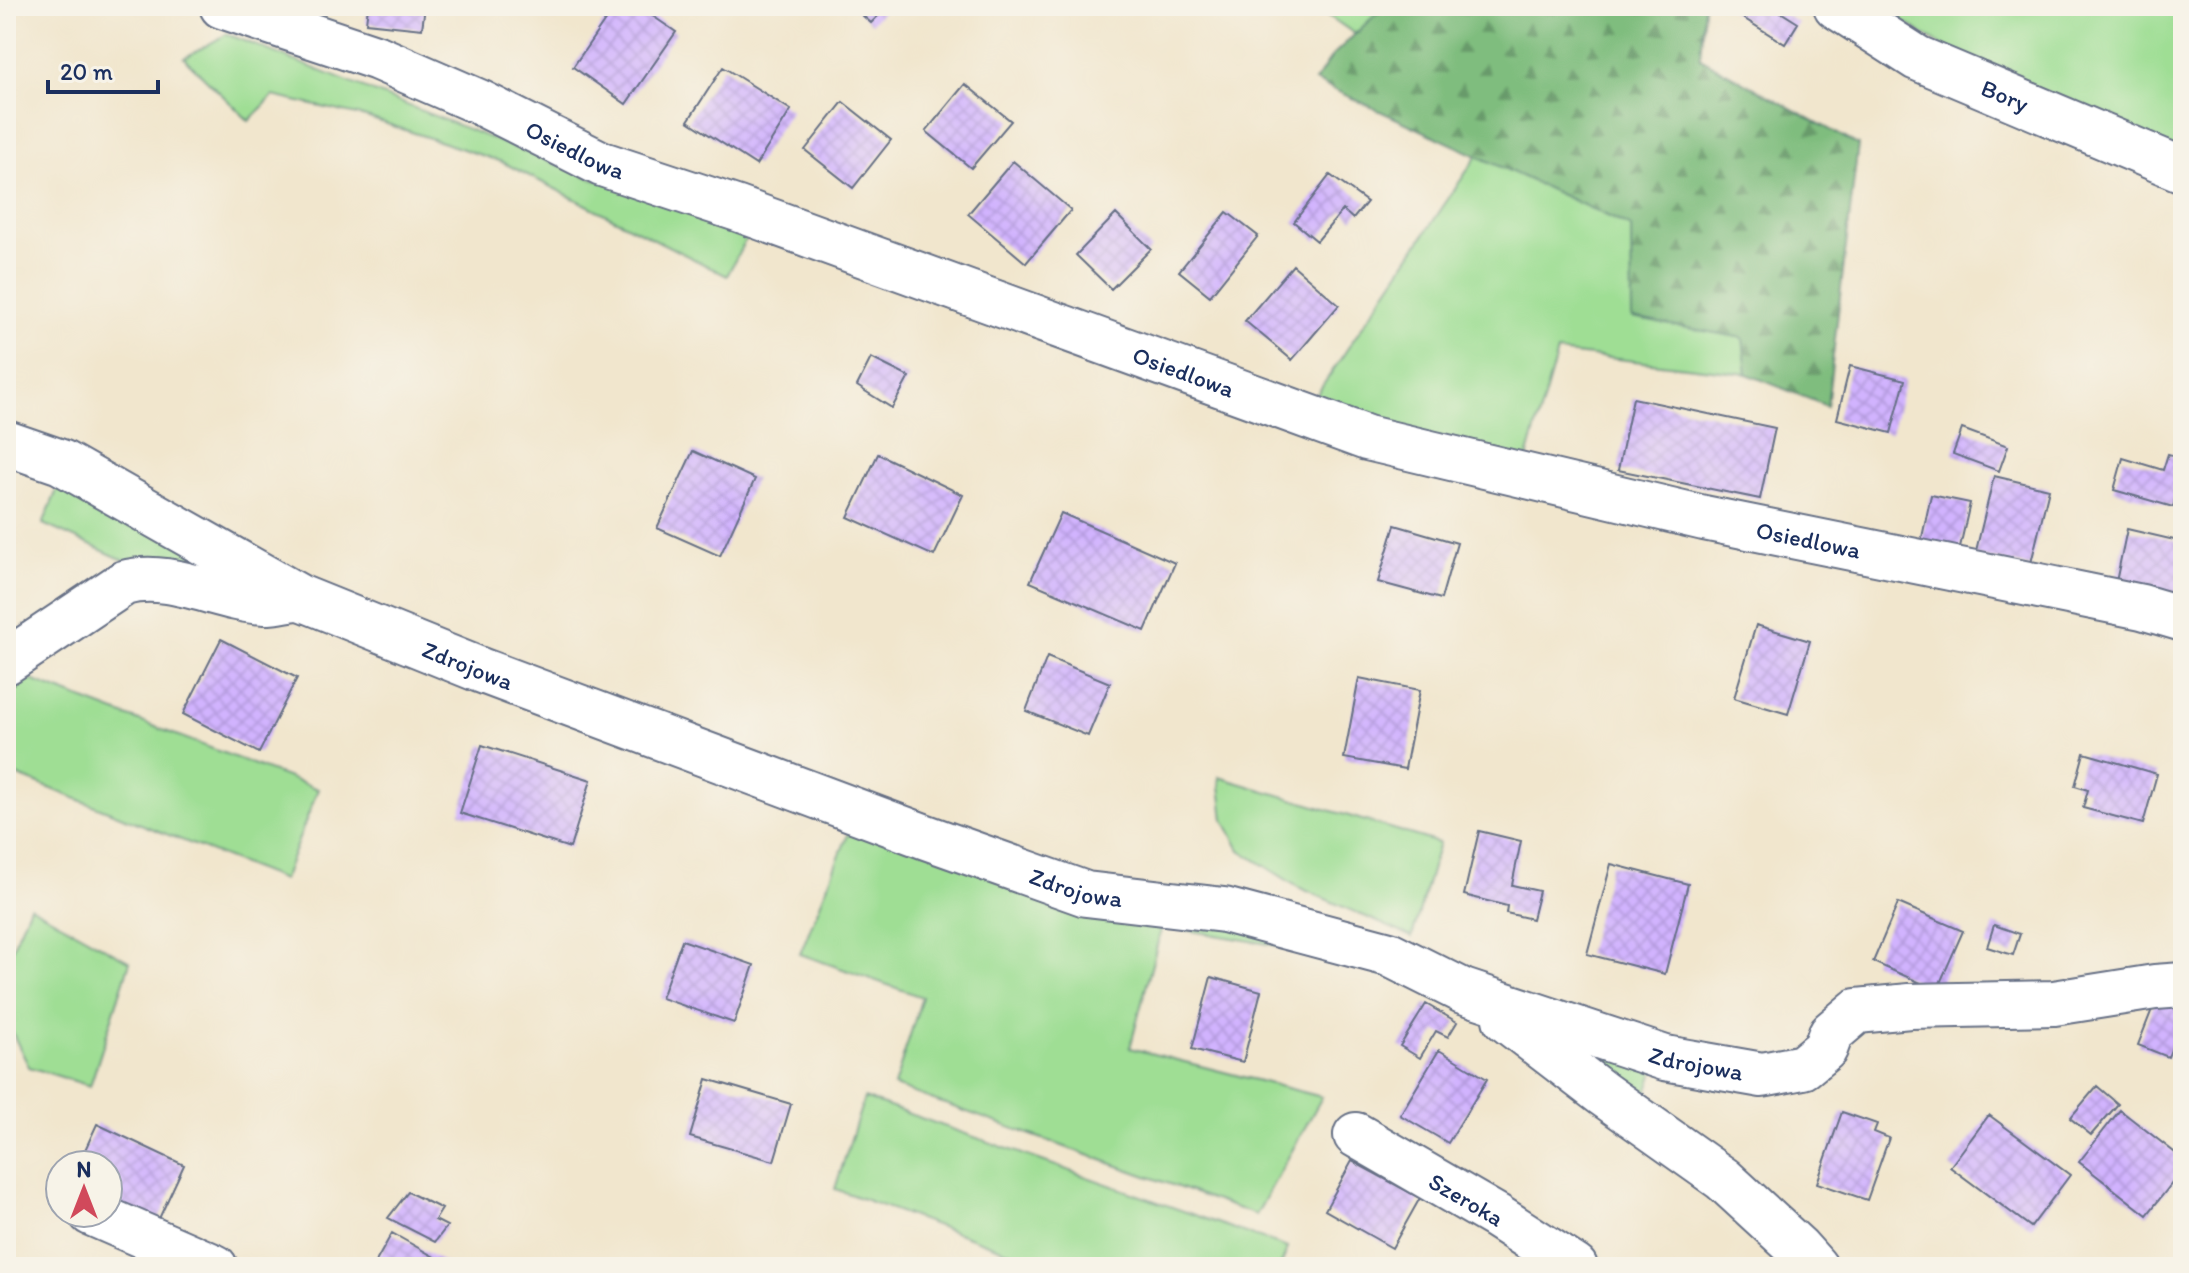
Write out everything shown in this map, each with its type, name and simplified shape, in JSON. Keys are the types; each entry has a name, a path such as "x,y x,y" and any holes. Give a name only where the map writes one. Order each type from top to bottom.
{"street":[{"name":"Osiedlowa","path":"222,6 378,58 479,102 602,164 738,209 1367,438 1689,515 2142,607 2183,619"},
{"name":"Bory","path":"1836,6 1917,58 2183,170"},
{"name":"Zdrojowa","path":"6,443 61,462 299,597 480,670 926,837 1086,894 1224,910 1389,954 1463,991 1665,1058 1762,1075 1803,1067 1825,1049 1831,1033 1857,1011 1910,1006 2054,1003 2183,985"},
{"path":"6,662 124,583 139,579 268,602 299,597"},
{"path":"1463,991 1517,1026 1603,1094 1723,1179 1815,1267"},
{"name":"Szeroka","path":"1356,1135 1496,1216 1575,1267"},
{"path":"124,1227 215,1267"}],"green space":[{"path":"1314,6 1385,6 1355,34"},
{"path":"1385,6 1704,6 1700,58 1858,145 1827,406 1747,374 1743,338 1632,318 1631,227 1315,81 1333,55"},
{"path":"1879,6 2183,6 2183,154 2000,82"},
{"path":"227,34 589,177 753,225 727,276 502,162 366,117 273,96 249,121 184,58"},
{"path":"1477,156 1632,227 1632,318 1744,338 1747,374 1557,352 1525,466 1309,406"},
{"path":"64,473 245,576 139,567 43,524"},
{"path":"8,671 318,789 283,880 6,771"},
{"path":"1219,777 1439,843 1412,937 1298,887 1240,850 1224,820"},
{"path":"862,824 1221,917 1298,949 1162,926 1130,1048 1322,1097 1256,1215 894,1086 922,997 800,954 849,832"},
{"path":"30,906 130,962 90,1086 29,1067 6,1020 6,963"},
{"path":"1558,1034 1656,1066 1643,1105"},
{"path":"864,1098 1288,1248 1280,1267 1052,1267 835,1189"}],"building":[{"path":"368,6 425,6 422,29 366,23"},
{"path":"615,6 638,6 676,32 626,104 573,67"},
{"path":"852,6 888,6 871,23"},
{"path":"1724,6 1771,6 1798,23 1785,44"},
{"path":"723,67 791,110 756,165 688,121"},
{"path":"965,84 1011,121 971,168 926,131"},
{"path":"843,102 891,140 853,188 805,150"},
{"path":"1013,161 1071,210 1026,263 968,214"},
{"path":"1330,175 1367,202 1353,219 1343,210 1317,241 1294,222"},
{"path":"1227,212 1258,236 1210,296 1179,271"},
{"path":"1116,214 1151,249 1111,289 1076,255"},
{"path":"1293,265 1339,305 1292,360 1245,321"},
{"path":"871,358 909,377 892,408 857,386"},
{"path":"1850,366 1905,380 1891,433 1837,419"},
{"path":"1633,398 1775,428 1760,499 1618,470"},
{"path":"1962,429 2008,446 1999,471 1953,454"},
{"path":"693,451 755,479 720,556 657,528"},
{"path":"878,454 963,495 934,556 848,517"},
{"path":"2168,454 2183,458 2173,507 2114,490 2123,458 2163,470"},
{"path":"1994,476 2049,489 2030,567 1975,555"},
{"path":"1931,495 1970,503 1958,556 1920,547"},
{"path":"1061,513 1175,563 1145,631 1030,582"},
{"path":"1395,525 1457,543 1441,599 1378,582"},
{"path":"2127,529 2183,542 2183,596 2116,582"},
{"path":"1756,625 1810,641 1788,714 1734,698"},
{"path":"221,639 297,678 259,753 183,714"},
{"path":"1047,657 1110,683 1088,736 1026,711"},
{"path":"1359,678 1420,690 1405,769 1344,758"},
{"path":"482,745 591,780 570,848 460,813"},
{"path":"2084,753 2157,774 2143,824 2083,808 2088,790 2075,786"},
{"path":"1479,831 1521,841 1512,885 1539,891 1532,919 1506,913 1507,906 1464,895"},
{"path":"1611,864 1688,884 1665,974 1587,954"},
{"path":"1898,903 1963,931 1937,990 1873,962"},
{"path":"1994,925 2020,934 2013,955 1987,947"},
{"path":"682,940 754,965 734,1023 661,998"},
{"path":"1211,977 1261,991 1243,1062 1192,1049"},
{"path":"2158,994 2183,1004 2183,1021 2168,1057 2138,1045"},
{"path":"1426,1004 1457,1022 1448,1037 1436,1031 1420,1058 1400,1046"},
{"path":"1439,1050 1487,1079 1448,1143 1400,1115"},
{"path":"707,1079 791,1104 774,1161 690,1137"},
{"path":"2097,1086 2118,1104 2091,1135 2070,1118"},
{"path":"2120,1110 2183,1159 2183,1169 2147,1215 2079,1162"},
{"path":"1842,1112 1877,1124 1874,1132 1889,1138 1867,1200 1817,1183"},
{"path":"1989,1115 2070,1175 2031,1227 1950,1167"},
{"path":"97,1124 184,1165 157,1223 124,1208 124,1149 85,1149"},
{"path":"1352,1161 1420,1198 1392,1248 1325,1210"},
{"path":"408,1192 442,1209 435,1220 447,1226 435,1242 388,1218"},
{"path":"392,1233 452,1267 373,1267"}]}
